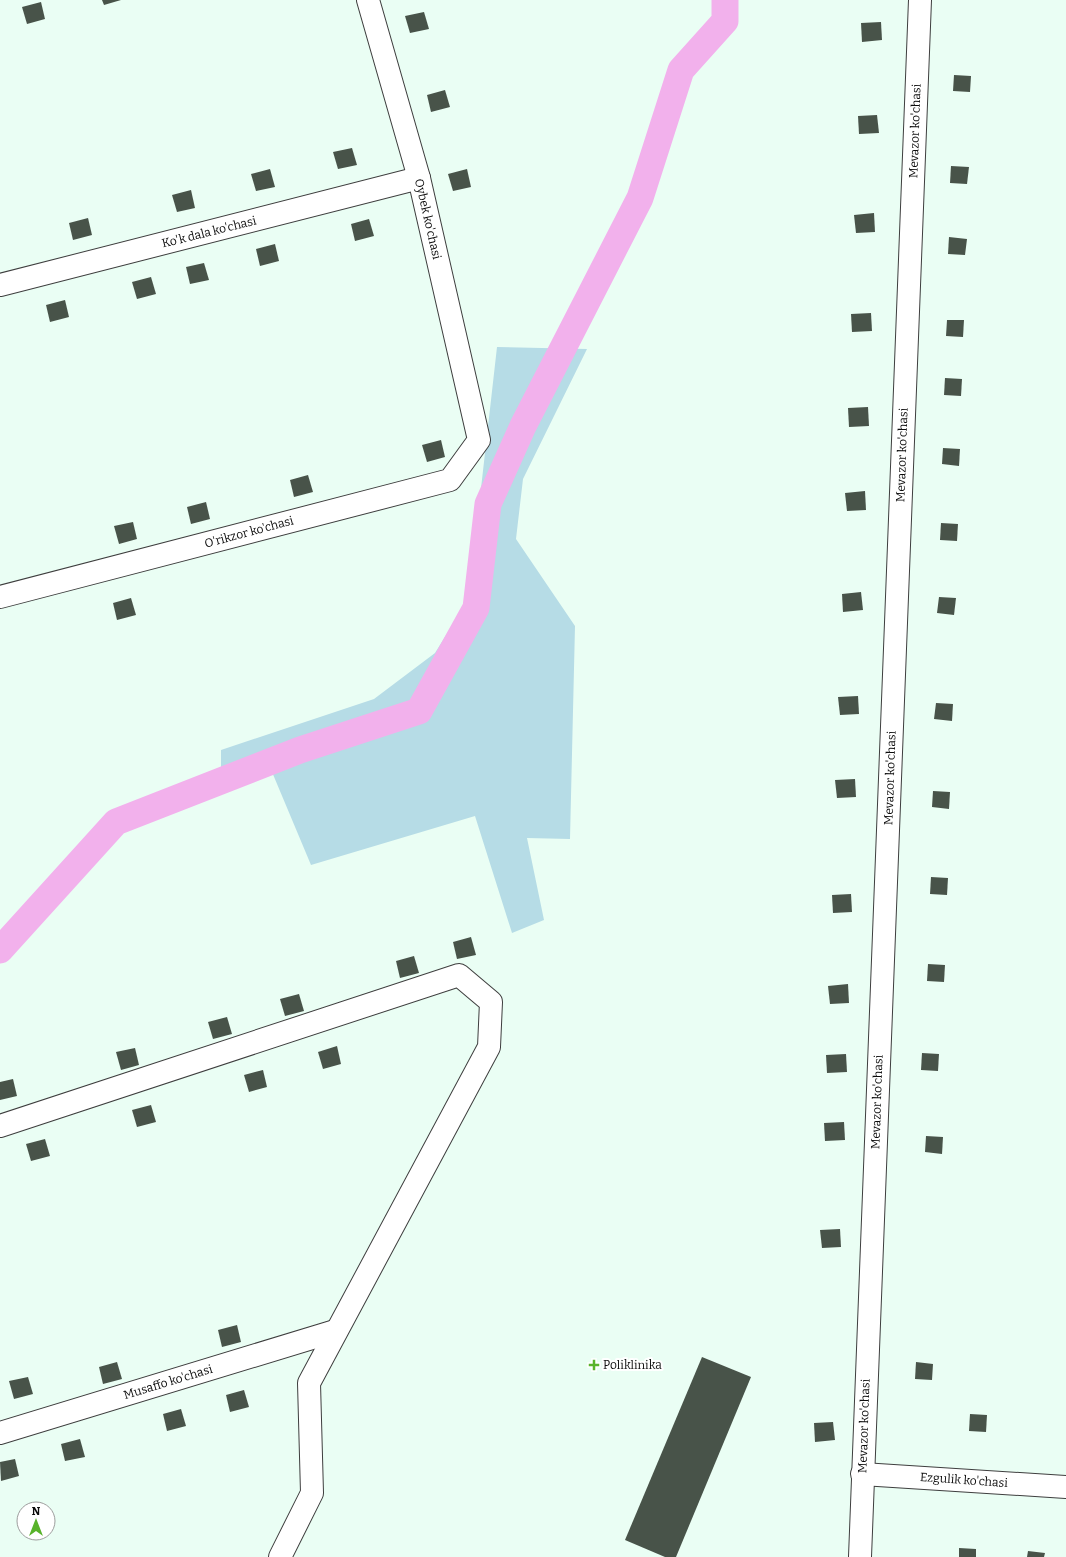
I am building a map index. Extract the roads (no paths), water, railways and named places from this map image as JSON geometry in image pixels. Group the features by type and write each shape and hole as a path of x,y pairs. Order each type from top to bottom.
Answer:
{"street":[{"name":"Oybek ko'chasi","path":"368,0 419,178 479,440"},
{"name":"Mevazor ko'chasi","path":"860,1557 920,0"},
{"name":"Ko'k dala ko'chasi","path":"0,285 419,178"},
{"name":"O'rikzor ko'chasi","path":"0,597 450,480 479,440"},
{"path":"0,1126 459,975 491,1002 489,1047 335,1331 309,1382 312,1493 280,1557"},
{"name":"Musaffo ko'chasi","path":"0,1433 335,1331"},
{"name":"Ezgulik ko'chasi","path":"862,1474 1066,1487"}],"waterway":[{"path":"0,950 116,822 300,750 419,711 476,608 488,504 523,426 640,198 681,70 725,21 725,0"}],"place":[{"name":"Poliklinika","path":"594,1365"}]}
